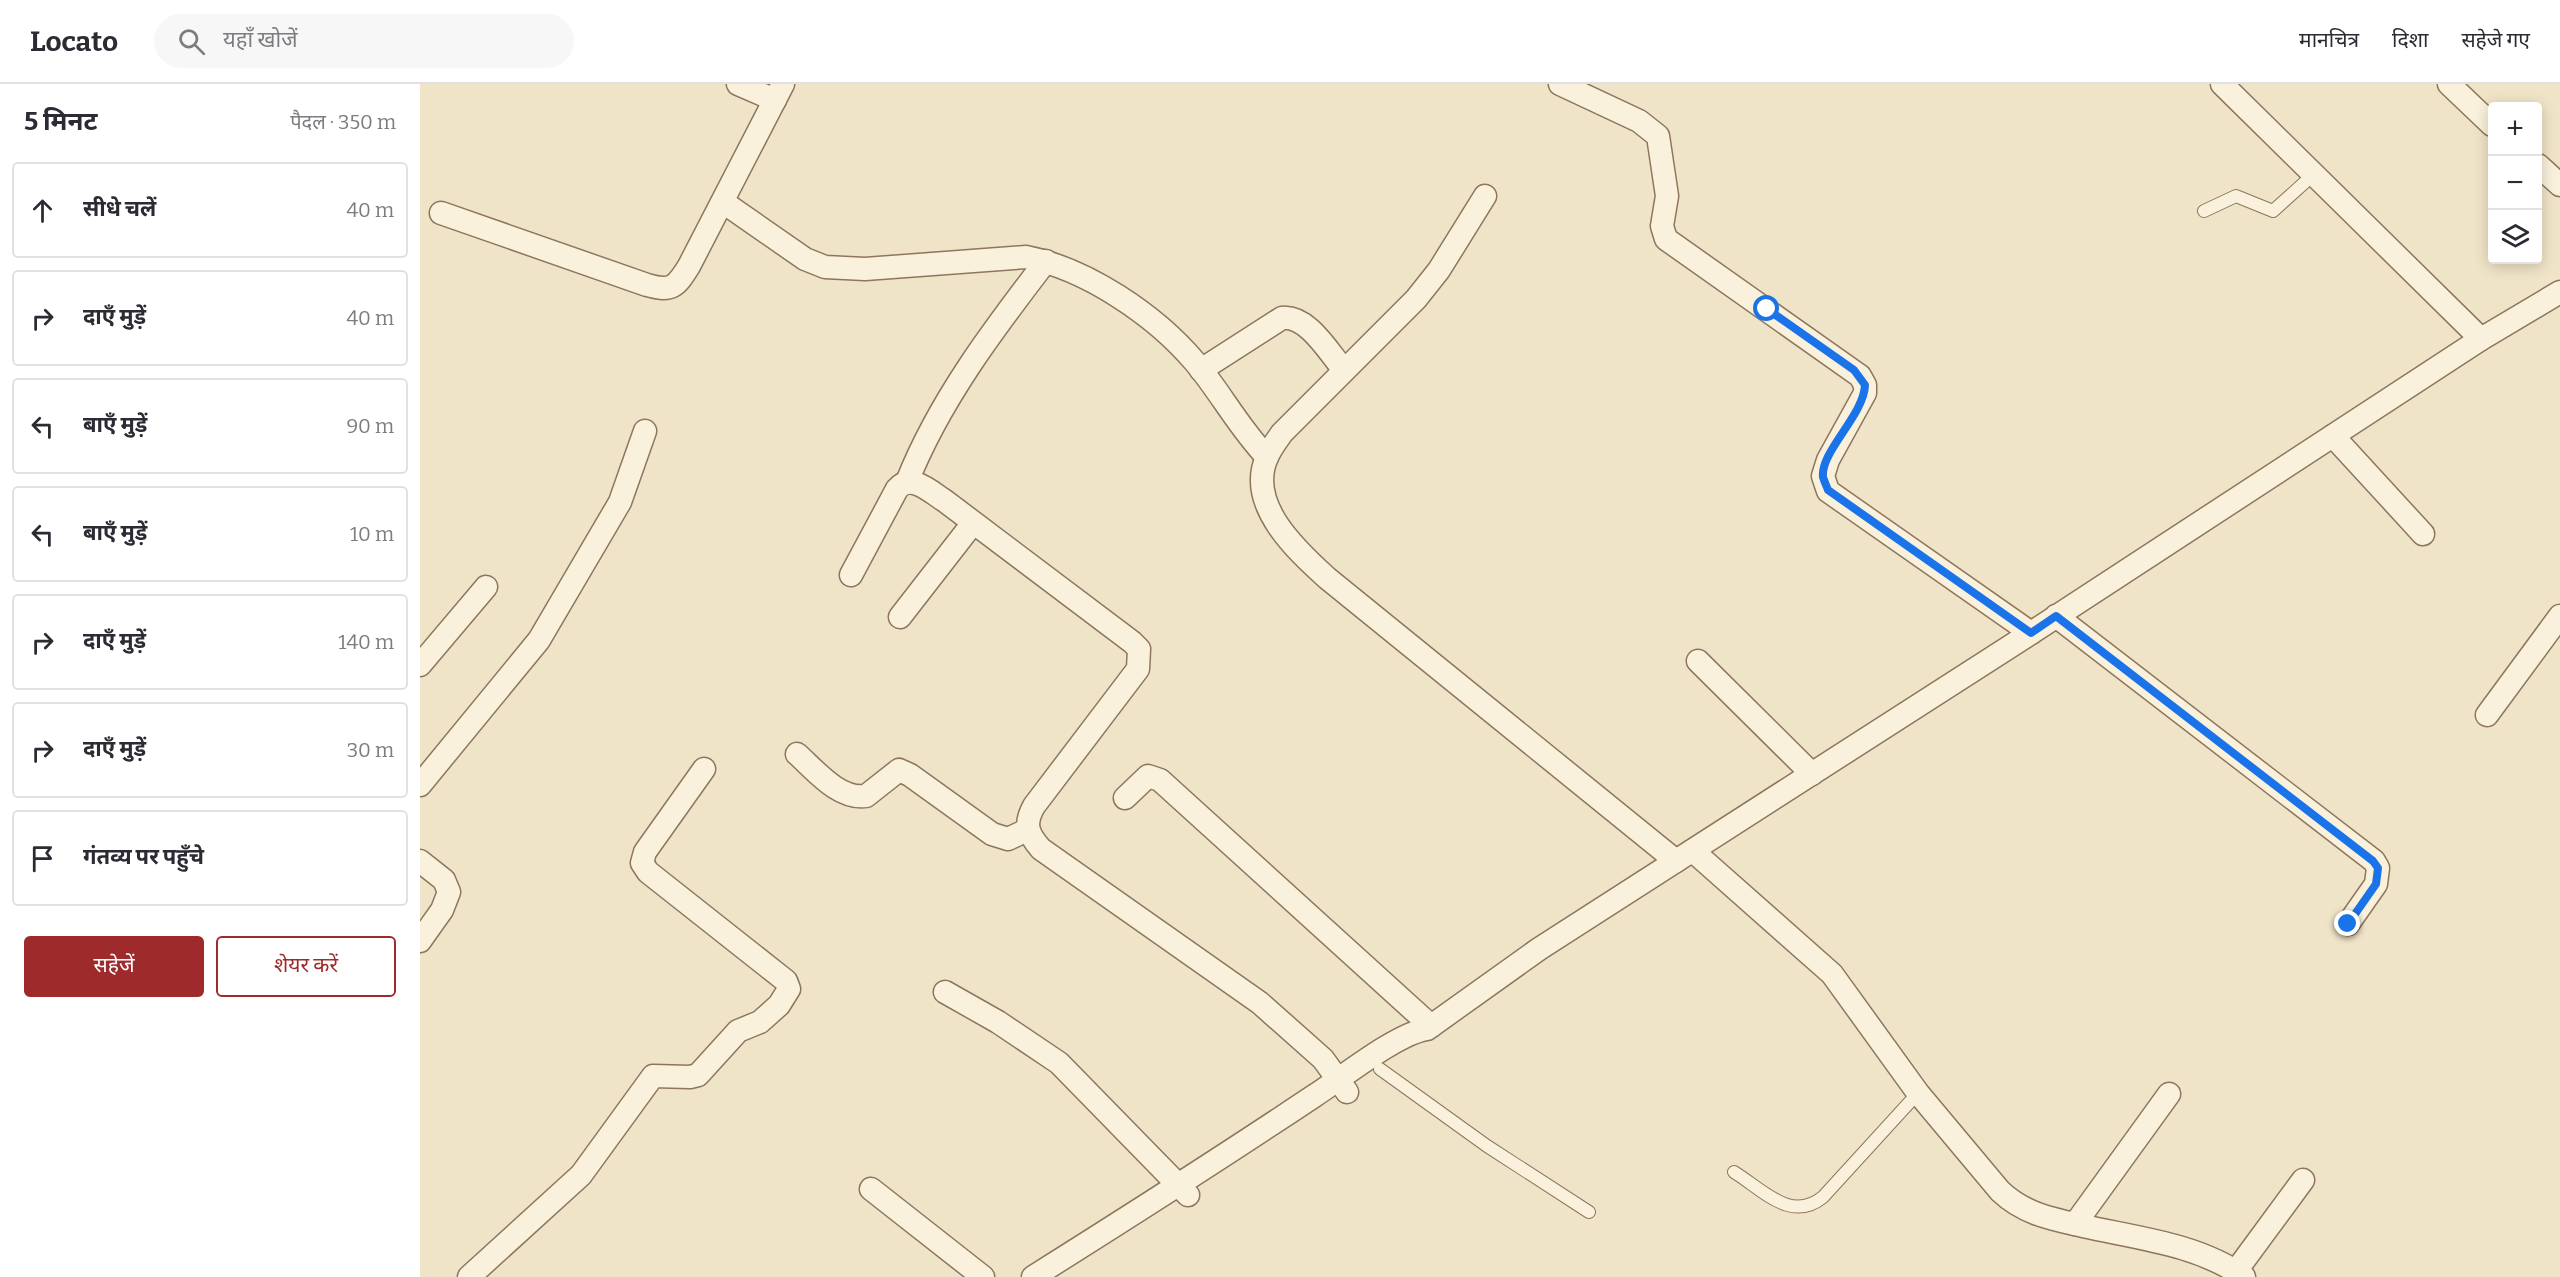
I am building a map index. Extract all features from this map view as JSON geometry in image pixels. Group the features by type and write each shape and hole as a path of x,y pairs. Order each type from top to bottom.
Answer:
{"street":[{"path":"441,213 663,290 674,287 682,279 779,92 738,84"},
{"path":"1560,84 1639,121 1658,136 1666,188 1662,226 1666,239 1860,376 1865,385 1865,393 1828,460 1823,476 1828,490 2031,633"},
{"path":"2222,84 2481,339"},
{"path":"2449,84 2488,120"},
{"path":"2542,169 2560,185"},
{"path":"1485,196 1439,270 1416,299 1297,416 1267,457 1263,482 1265,500 1277,523 1304,557 1345,593 1826,967 1918,1093 2012,1203 2029,1212 2181,1248 2240,1274 2303,1180"},
{"path":"723,202 805,259 825,267 865,269 1026,257 1046,261 1130,303 1167,332 1201,370 1234,418 1267,457"},
{"path":"851,575 897,489 907,482 936,419 1001,320 1046,261"},
{"path":"1343,1086 1380,1069 1420,1041 1429,1028 1539,949 2031,633 2481,339 2556,301"},
{"path":"1201,370 1282,318 1288,317 1301,321 1344,370"},
{"path":"420,785 539,640 620,502 645,431"},
{"path":"2333,436 2423,534"},
{"path":"907,482 920,486 974,523 1132,642 1140,656 1138,669 1132,679 1034,806 1027,818 1027,830 1041,849 1260,1003 1300,1037 1343,1086"},
{"path":"900,617 974,523"},
{"path":"420,665 486,587"},
{"path":"2056,616 2373,861 2378,868 2376,884 2348,924"},
{"path":"2487,715 2560,616"},
{"path":"1698,661 1812,774"},
{"path":"797,754 834,786 849,795 866,796 899,770 910,775 992,834 1008,838 1027,830"},
{"path":"469,1277 581,1176 653,1076 690,1077 698,1074 738,1031 760,1022 786,997 789,989 786,981 648,872 642,863 645,852 704,769"},
{"path":"1125,798 1148,776 1156,776 1429,1028"},
{"path":"420,861 444,880 449,892 442,910 420,941"},
{"path":"945,992 998,1022 1059,1063 1184,1190"},
{"path":"1061,1277 1184,1190 1343,1086 1415,1031 1429,1028"},
{"path":"2075,1224 2169,1094"},
{"path":"871,1189 983,1277"},
{"path":"1033,1277 1184,1190"}],"lane":[{"path":"2204,211 2236,196 2273,212 2313,175"},
{"path":"1380,1069 1487,1146 1589,1212"},
{"path":"1734,1172 1788,1207 1806,1208 1823,1197 1918,1093"}],"route":[{"path":"1767,309 1854,370 1865,385 1865,393 1860,404 1828,460 1823,476 1828,490 1844,504 2031,633 2056,616 2373,861 2379,874 2376,884 2348,924"}]}
